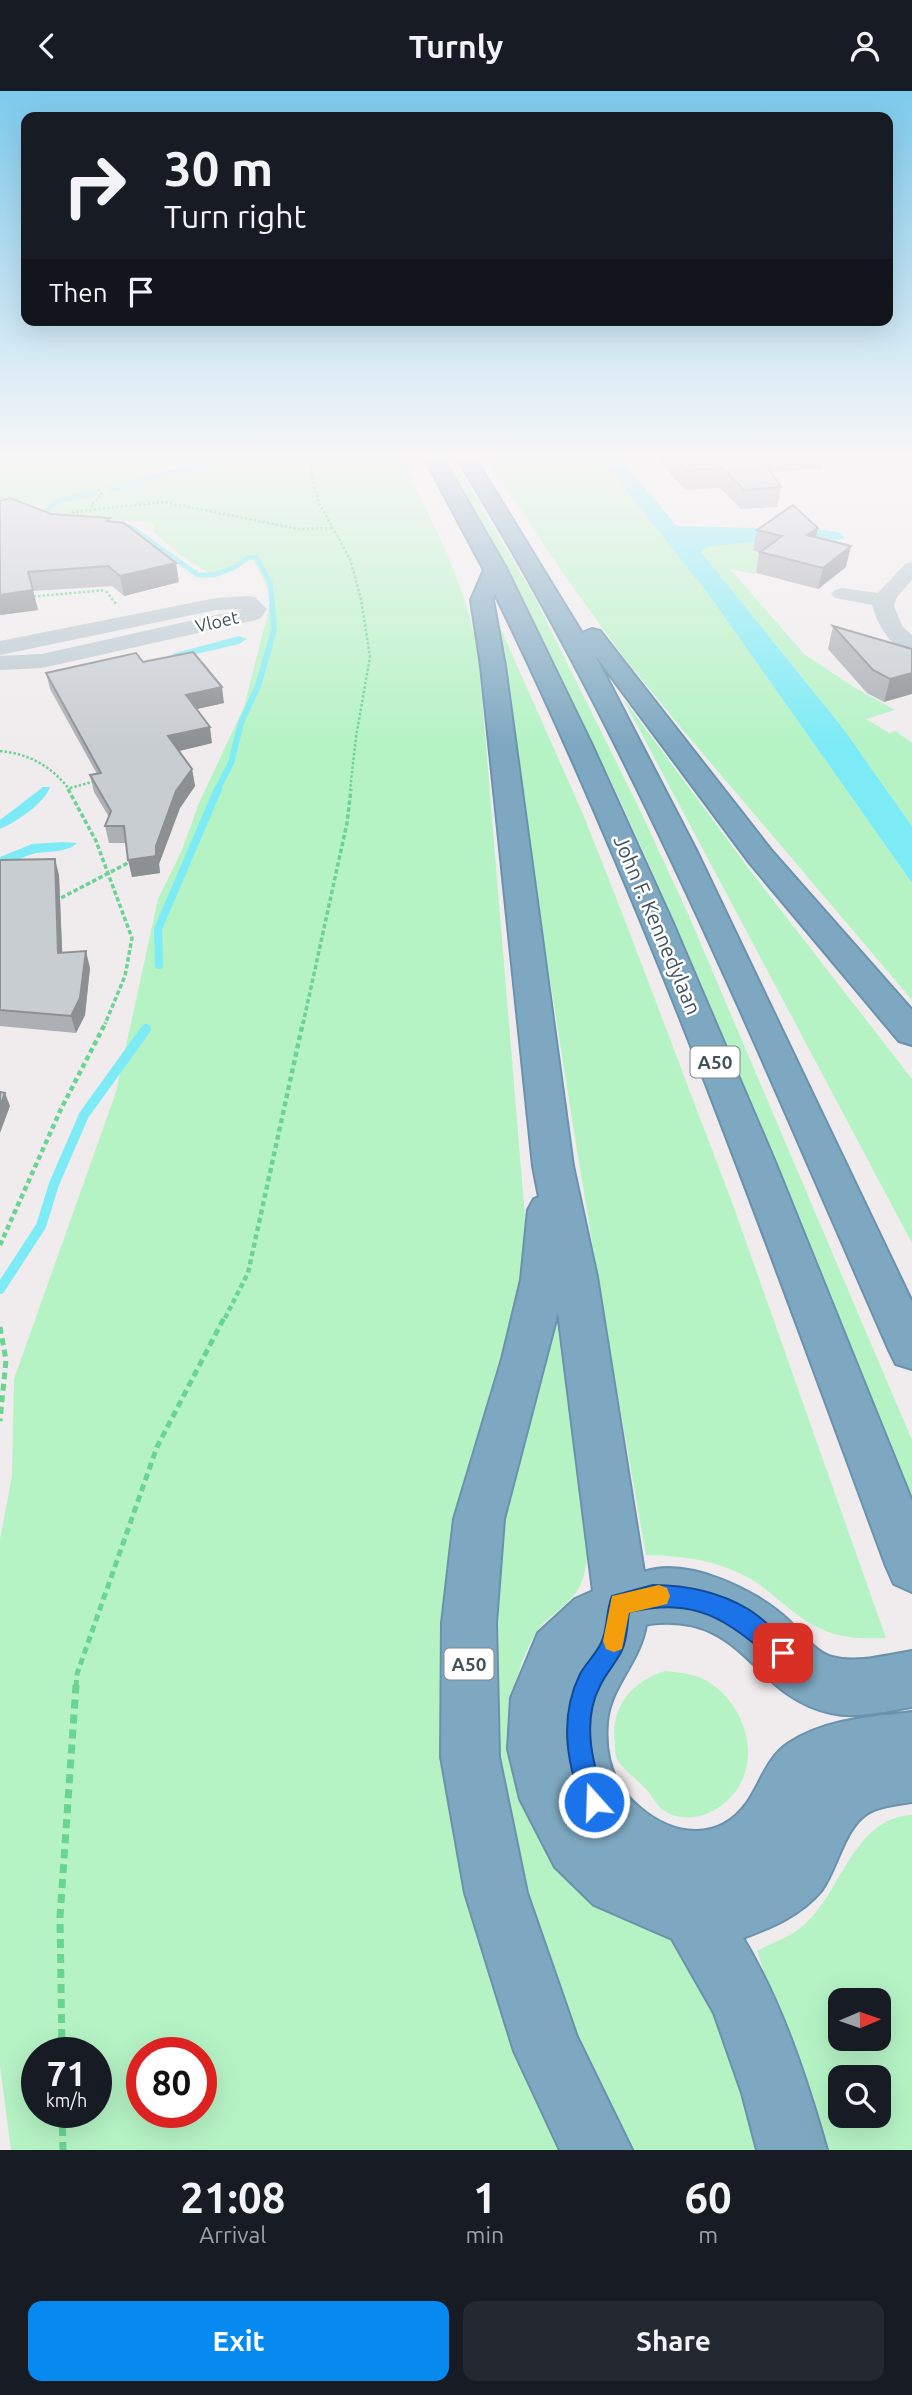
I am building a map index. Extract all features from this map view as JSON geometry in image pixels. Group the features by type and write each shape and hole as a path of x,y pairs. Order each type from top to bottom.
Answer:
{"highway":[{"name":"John F. Kennedylaan","path":"485,551 543,665 602,795 706,1040 912,1566"},
{"name":"A50","path":"525,551 662,808 912,1350"},
{"name":"A50","path":"529,558 632,687 760,856 912,1033"},
{"name":"A50","path":"495,568 482,600 493,666 553,1166 575,1277 620,1603"},
{"name":"A50","path":"553,1166 543,1280 526,1359 479,1519 468,1623 470,1757 496,1893 548,2051 597,2150"},
{"path":"895,1681 840,1686 819,1682 802,1671 763,1633 741,1618 700,1601 677,1596 653,1596 620,1603 583,1625 562,1647 551,1665 541,1691 535,1731 538,1767 555,1815 576,1849 607,1879 641,1900 692,1913 713,1913 743,1907 763,1899 786,1882 806,1860 825,1820 842,1796 908,1757"},
{"path":"620,1603 613,1646 589,1681 581,1705 578,1733 582,1768 594,1802 620,1831 650,1851 683,1862 713,1859 735,1851 757,1838 795,1774 811,1762 841,1751 908,1757"},
{"path":"692,1913 741,1997 776,2093 792,2150"}],"street":[{"path":"912,568 883,606 892,629 912,647"},
{"path":"842,594 885,601"},
{"name":"Vloet","path":"0,648 216,604 247,602 256,609 252,614 42,661 0,663"}],"path":[{"path":"62,2037 61,1917 77,1674 157,1447 248,1273 347,823 356,737 370,657 362,600 346,551"},
{"path":"27,597 106,591 102,583"},
{"path":"0,751 36,758 51,767 70,788 110,874 132,937 132,959 122,986 83,1070 61,1109 0,1245"},
{"path":"70,788 96,781"},
{"path":"50,904 126,865 133,849"},
{"path":"0,1327 6,1360 0,1421"},
{"path":"62,2128 63,2150"}],"green space":[{"path":"176,551 446,551 474,633 479,662 530,1277 448,1618 568,2150 11,2150 0,2066 0,1539 12,1476 14,1379 116,1092 158,899 244,707 272,597 253,559 211,574"},
{"path":"491,551 507,551 534,596 689,916 912,1440 912,1504 736,1068 662,895 603,764"},
{"path":"548,551 674,551 709,595 912,883 912,1000 682,729 622,655"},
{"path":"752,551 775,558 754,574 730,569 804,654 895,710 866,719 889,733 896,731 912,743 912,826 842,727 701,552"},
{"path":"496,618 583,814 626,923 733,1205 886,1638 856,1638 821,1629 798,1615 756,1582 717,1564 690,1558 646,1555 567,1087"},
{"path":"622,697 749,869 912,1079 912,1243"},
{"path":"555,1277 588,1553 577,1592 542,1625 523,1659 510,1725 516,1778 537,1832 571,1879 612,1913 668,1934 683,1947 699,1969 736,2044 773,2150 618,2150 516,1882 491,1755 499,1512"},
{"path":"665,1671 696,1676 710,1683 732,1704 745,1733 747,1763 738,1788 721,1806 699,1816 687,1818 664,1811 616,1756 614,1730 620,1707 633,1689 643,1681"},
{"path":"912,1815 912,2150 808,2150 772,2000 757,1951 804,1925 829,1893 862,1842 892,1819"}],"water":[{"path":"674,551 702,551 842,727 912,826 912,883 709,595"},
{"path":"239,636 247,639 239,644 179,658 172,654"},
{"path":"43,787 50,787 36,806 0,829 0,820"},
{"path":"77,843 67,849 33,854 0,865 0,857 32,844"}],"building":[{"path":"0,551 161,551 176,563 120,576 108,566 28,572 33,590 0,595"},
{"path":"761,551 845,551 823,568"},
{"path":"833,626 912,649 912,673 890,679 873,670"},
{"path":"193,652 222,687 186,695 210,727 168,736 192,769 176,791 156,846 156,856 128,860 124,826 105,826 111,811 90,775 101,773 46,673 136,653 143,662"},
{"path":"55,859 58,953 86,951 80,998 71,1016 0,1010 0,860"},
{"path":"0,1092 5,1093 0,1106"}],"waterway":[{"path":"164,551 198,575 214,575 233,568 248,558 256,557 270,582 272,604"},
{"path":"217,790 231,763 241,723 258,686 274,630 272,603"},
{"path":"159,965 158,929 218,789"},
{"path":"0,1289 41,1226 54,1184 84,1115 146,1029"}],"slow traffic":[{"path":"614,1641 620,1603 659,1596"}],"route":[{"path":"594,1802 582,1768 578,1733 581,1705 589,1681 613,1646 620,1603 653,1596 677,1596 700,1601 741,1618 763,1633 783,1653"}]}
